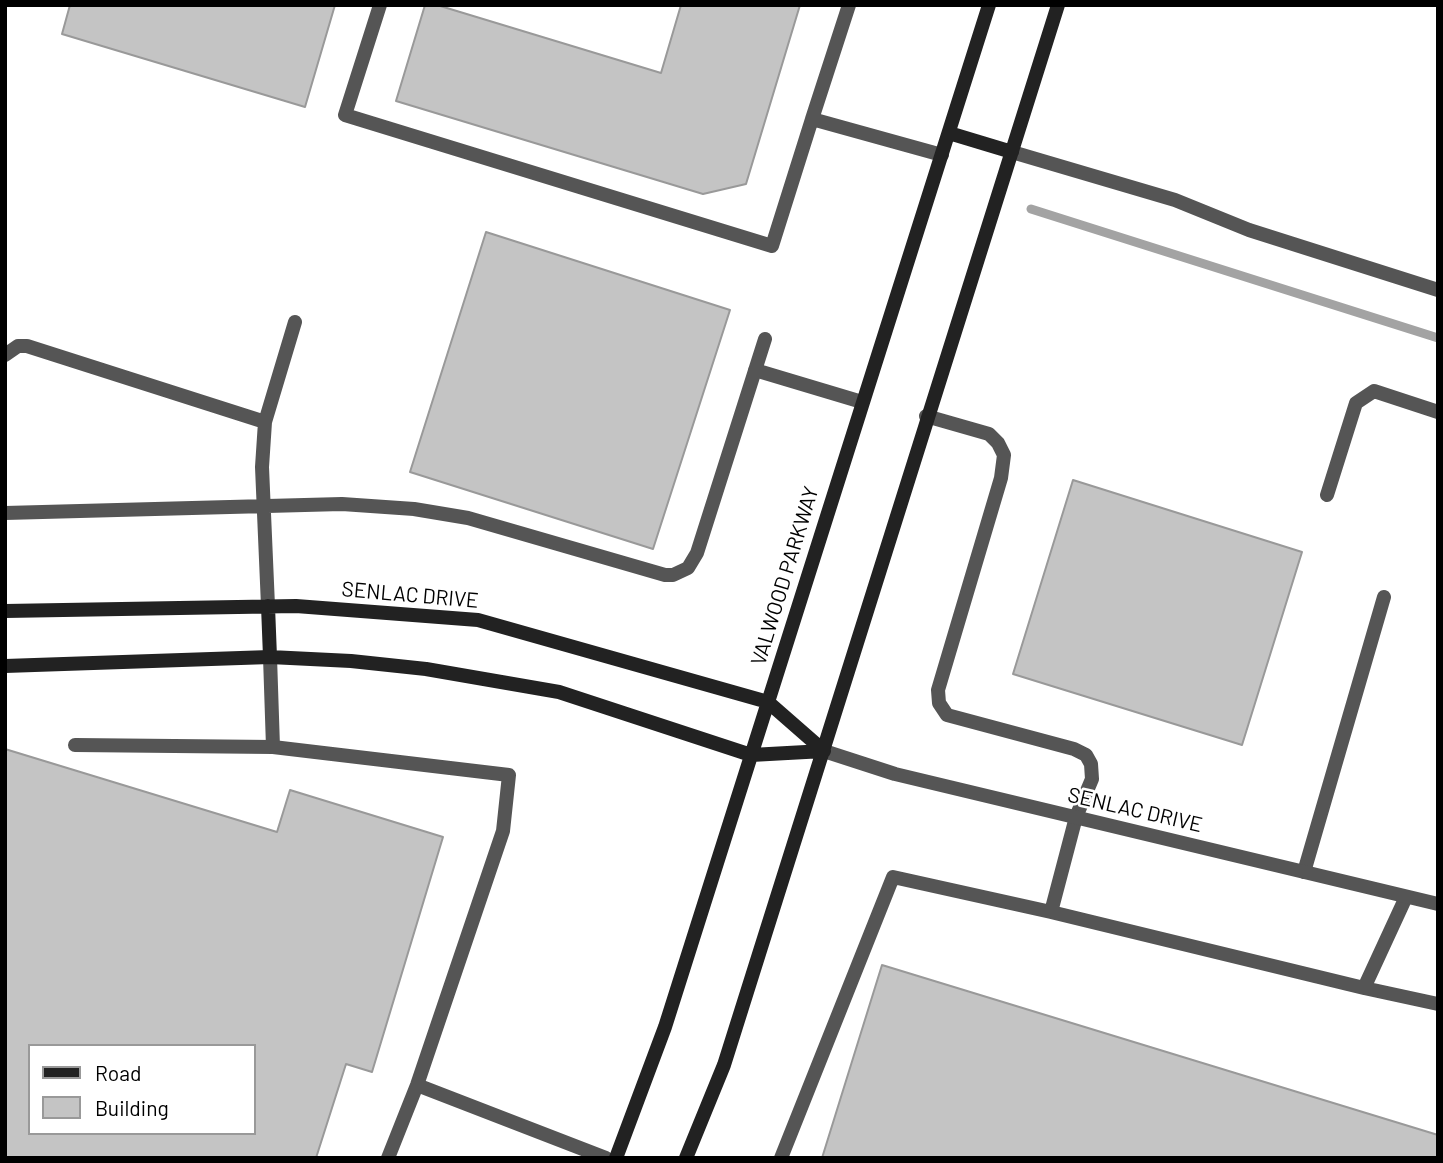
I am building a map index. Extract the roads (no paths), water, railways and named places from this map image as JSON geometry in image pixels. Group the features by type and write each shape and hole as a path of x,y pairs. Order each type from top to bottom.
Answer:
{"main road":[{"name":"VALWOOD PARKWAY","path":"616,1158 665,1027 989,5"},
{"path":"686,1158 724,1065 824,751 926,416 1058,5"},
{"path":"949,133 1012,152"},
{"path":"268,606 270,657"},
{"name":"SENLAC DRIVE","path":"5,611 296,606 478,620 768,702 824,751"},
{"name":"SENLAC DRIVE","path":"5,666 270,657 351,661 426,669 559,692 751,755 824,751"}],"street":[{"path":"380,5 345,115 772,246 849,5"},
{"path":"812,119 942,155"},
{"path":"1012,152 1175,200 1249,230 1438,290"},
{"path":"268,606 262,467 265,422 295,323"},
{"path":"5,513 263,505 365,505 414,509 468,518 665,575 673,575 688,568 697,553 765,339"},
{"path":"5,355 18,346 27,346 265,422"},
{"path":"755,370 862,402"},
{"path":"1326,495 1356,403 1374,391 1438,412"},
{"path":"926,416 989,434 1004,455 1001,478 938,690 939,703 947,715 1074,748 1086,755 1091,764 1091,779 1076,817 1051,912"},
{"path":"1304,872 1384,597"},
{"path":"270,657 273,747"},
{"path":"75,746 273,747 509,775 503,831 417,1085 388,1158"},
{"name":"SENLAC DRIVE","path":"824,751 895,774 1438,904"},
{"path":"781,1158 893,877 1438,1004"},
{"path":"1364,988 1406,897"},
{"path":"417,1085 607,1158"}],"waterway":[{"path":"1031,209 1438,338"}]}
